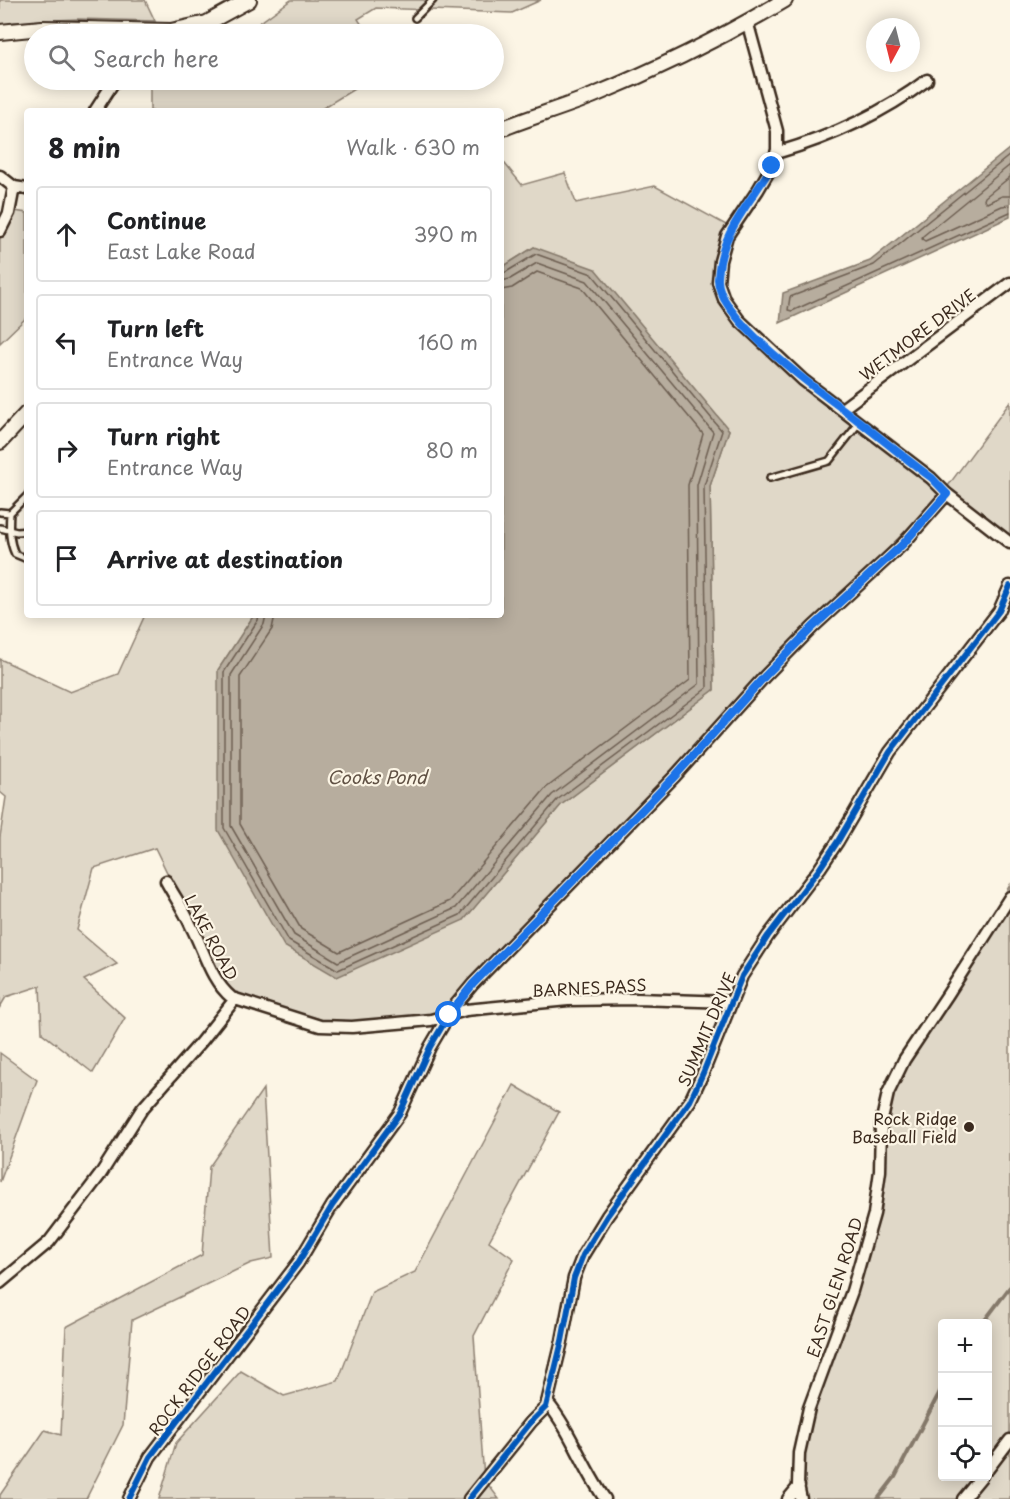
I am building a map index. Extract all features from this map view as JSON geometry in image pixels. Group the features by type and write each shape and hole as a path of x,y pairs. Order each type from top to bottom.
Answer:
{"street":[{"path":"199,24 249,0"},
{"path":"504,128 629,80 785,0"},
{"path":"747,21 777,131 777,153 758,190 727,236 720,261 718,282 724,299 739,320 803,380 932,478 947,494 1009,541"},
{"path":"0,32 24,30"},
{"path":"777,153 814,142 853,124 899,101 927,80"},
{"path":"97,108 109,90"},
{"path":"0,176 14,188 24,189"},
{"path":"0,231 9,213 14,188"},
{"name":"WETMORE DRIVE","path":"842,409 1010,283"},
{"path":"0,442 24,416"},
{"name":"ROCK RIDGE ROAD","path":"129,1499 150,1457 298,1263 332,1206 400,1113 430,1047 449,1015 473,984 675,776 765,676 813,627 903,544 947,494"},
{"name":"SUMMIT DRIVE","path":"469,1499 531,1422 546,1407 574,1278 583,1255 607,1216 690,1101 742,976 768,936 838,841 890,752 999,611 1010,586"},
{"name":"LAKE ROAD","path":"166,881 191,925 214,978 223,991 235,999 320,1026 384,1025 431,1020 449,1015"},
{"name":"EAST GLEN ROAD","path":"801,1499 799,1453 809,1408 852,1291 873,1214 880,1171 881,1124 888,1093 904,1060 1010,897"},
{"path":"0,1283 49,1242 100,1175 142,1109 170,1079 235,999"},
{"name":"BARNES PASS","path":"449,1015 466,1010 568,1000 637,999 731,1002"},
{"path":"547,1402 560,1418 591,1479 605,1499"},
{"path":"992,1463 1010,1440"},
{"path":"963,1499 978,1481"},
{"path":"788,1499 799,1486"}],"lane":[{"path":"415,18 433,0"},
{"path":"770,478 829,461 860,422"},
{"path":"24,498 10,513 9,530 10,544 15,554 24,558"},
{"path":"0,512 10,513"},
{"path":"0,528 24,531"}],"shaded area":[{"path":"0,0 145,0 155,21 78,19 13,22 0,27"},
{"path":"291,0 541,0 512,13 376,8 358,19 361,24 258,24"},
{"path":"150,90 353,90 323,108 150,108"},
{"path":"504,163 522,185 565,173 576,203 655,186 730,227 717,264 736,321 948,486 1010,402 1010,537 948,488 736,702 440,1015 326,1029 227,995 155,848 94,868 77,930 117,964 84,980 125,1018 93,1073 42,1033 40,986 6,997 0,1007 0,837 6,797 0,792 0,659 70,692 118,674 144,618 252,618 218,670 464,920 561,805 714,690 710,486 729,430 534,247 504,266"},
{"path":"8,210 24,213 24,320 0,343 0,224"},
{"path":"1010,885 1010,1499 788,1499 816,1376 869,1234 885,1090"},
{"path":"0,1053 37,1080 0,1182"},
{"path":"514,1085 559,1112 489,1241 514,1259 474,1336 484,1479 499,1499 159,1499 176,1443 241,1371 284,1396 338,1381 372,1292 415,1272"},
{"path":"263,1089 273,1258 251,1263 132,1320 123,1425 86,1499 0,1499 0,1495 45,1430 61,1435 66,1327 202,1255 209,1167"}],"water":[{"path":"1010,148 1010,217 780,323 783,293 870,261"},
{"name":"Cooks Pond","path":"534,247 595,269 729,430 710,486 714,690 561,805 464,920 337,977 284,946 218,830 218,670 252,618 504,618 504,266"}],"waterway":[{"path":"986,1319 1010,1287"},
{"path":"878,1499 895,1477 938,1396"}],"cycle path":[{"path":"129,1499 150,1457 298,1263 332,1206 400,1113 430,1047 453,1008 473,984 675,776 765,676 813,627 903,544 947,494"},
{"path":"469,1499 531,1422 546,1407 574,1278 583,1255 607,1216 690,1101 742,976 768,936 838,841 890,752 999,611 1010,586"}],"place":[{"name":"Rock Ridge Baseball Field","path":"969,1127"}],"route":[{"path":"449,1015 473,984 645,808 765,676 813,627 903,544 947,494 932,478 803,380 739,320 724,299 718,282 720,261 727,236 772,166"}]}
